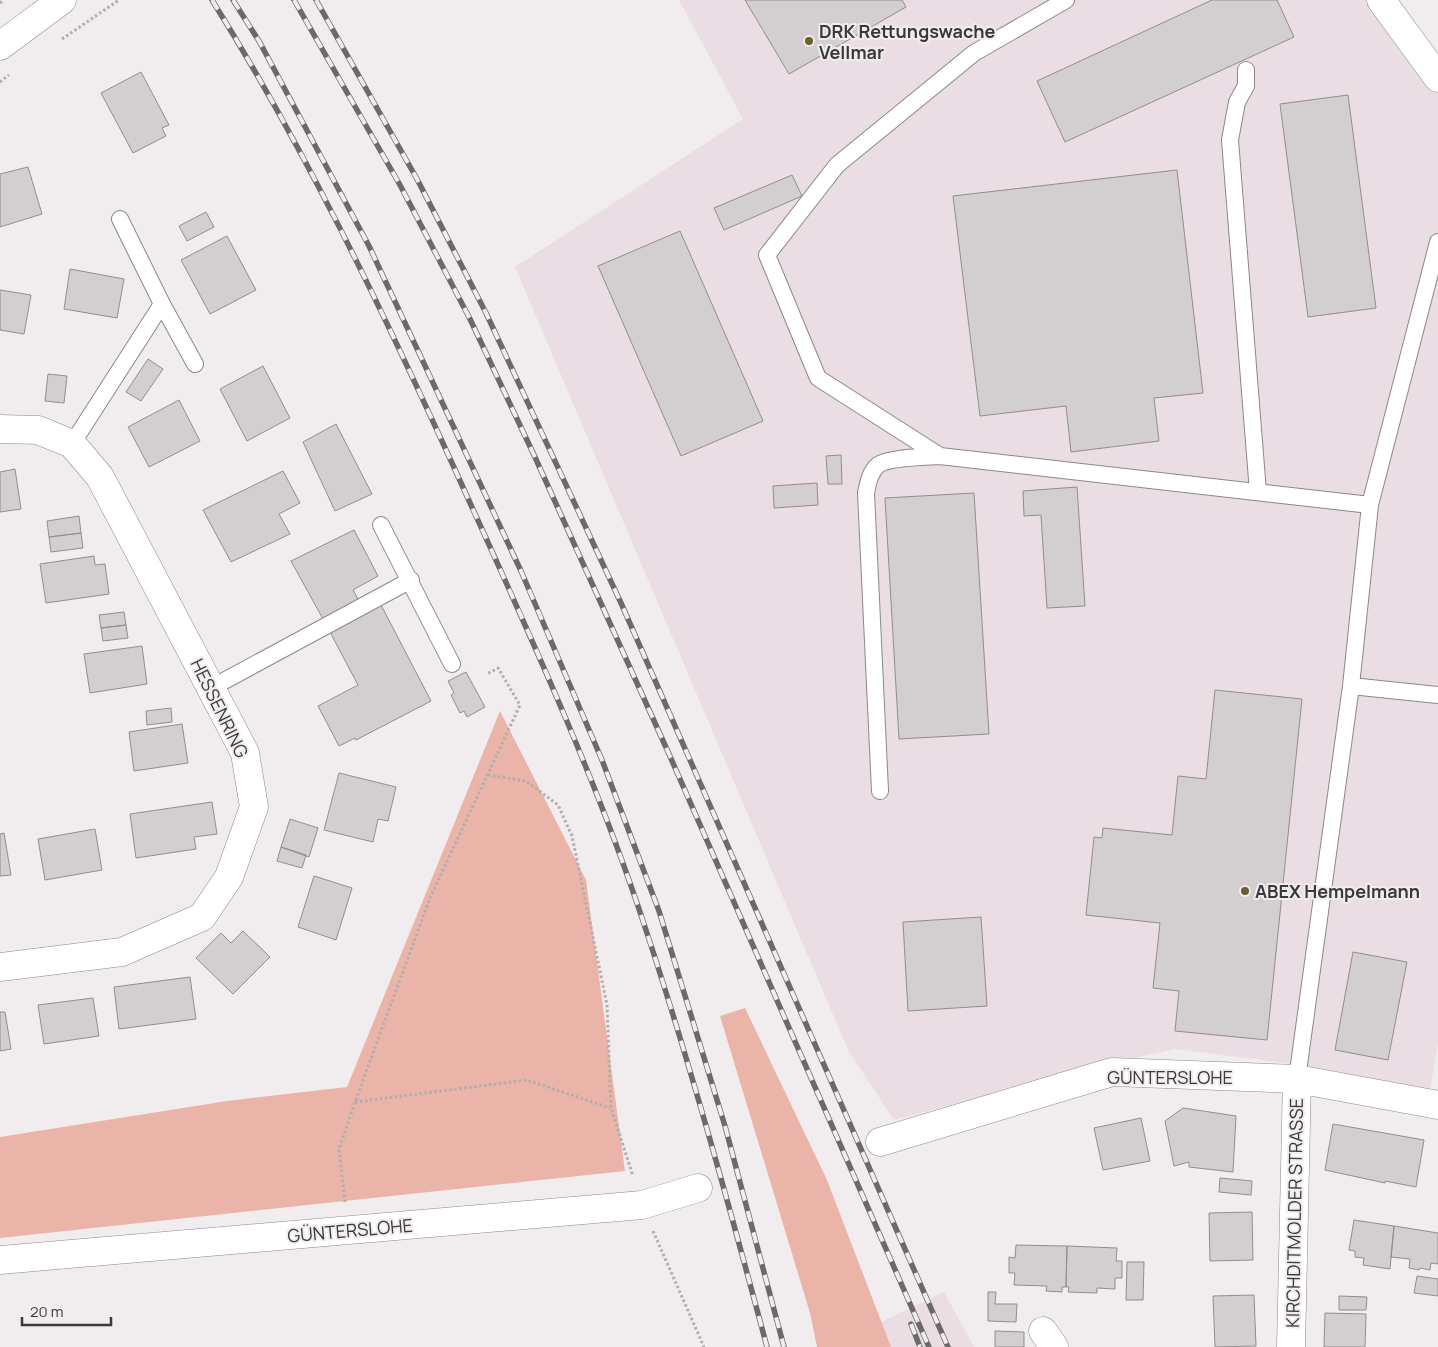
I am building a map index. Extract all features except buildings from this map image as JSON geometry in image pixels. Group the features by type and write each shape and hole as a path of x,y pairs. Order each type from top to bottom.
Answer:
{"street":[{"path":"0,46 62,0"},
{"path":"1381,0 1438,78"},
{"name":"HESSENRING","path":"0,429 38,430 72,444 100,477 245,753 254,807 229,877 202,917 122,952 0,967"},
{"name":"GÜNTERSLOHE","path":"880,1142 1112,1072 1297,1079 1438,1106"},
{"name":"KIRCHDITMOLDER STRASSE","path":"1291,1347 1297,1079"},
{"name":"GÜNTERSLOHE","path":"0,1260 642,1205 698,1188"}],"lane":[{"path":"940,456 818,378 767,255 837,165 974,53 1066,0"},
{"path":"1246,70 1246,86 1237,102 1230,140 1258,492"},
{"path":"120,219 162,304 195,364"},
{"path":"1297,1079 1351,686 1370,505 1438,242"},
{"path":"72,444 162,304"},
{"path":"880,791 866,493 869,479 879,464 897,460 940,456 1370,505"},
{"path":"381,525 452,664"},
{"path":"211,688 410,580"},
{"path":"1351,686 1438,695"}],"path":[{"path":"0,3 4,0"},
{"path":"347,1230 339,1149 430,898 520,705 498,668 487,674"},
{"path":"488,775 526,781 558,805 572,836 607,1005 611,1108 642,1205 704,1347"},
{"path":"355,1102 527,1080 611,1108"}],"shaded area":[{"path":"679,0 1381,0 1438,78 1438,1044 1430,1090 1309,1066 1175,1049 1110,1063 894,1120 848,1050 515,267 743,119"},
{"path":"500,711 586,880 625,1171 0,1238 0,1137 227,1101 347,1087"},
{"path":"745,1008 827,1180 891,1347 817,1347 810,1313 720,1016"},
{"path":"944,1292 974,1347 891,1347 881,1322"}],"railway":[{"path":"212,0 278,112 369,286 529,634 602,807 624,865 661,976 709,1134 767,1347"},
{"path":"233,0 259,41 369,246 521,571 602,760 659,911 725,1126 784,1347"},
{"path":"294,0 400,185 470,319 534,455 669,754 929,1347"},
{"path":"316,0 417,179 486,313 621,603 948,1347"},
{"path":"911,1324 920,1347"}],"place":[{"name":"DRK Rettungswache Vellmar","path":"809,41"},
{"name":"ABEX Hempelmann","path":"1245,891"}]}
